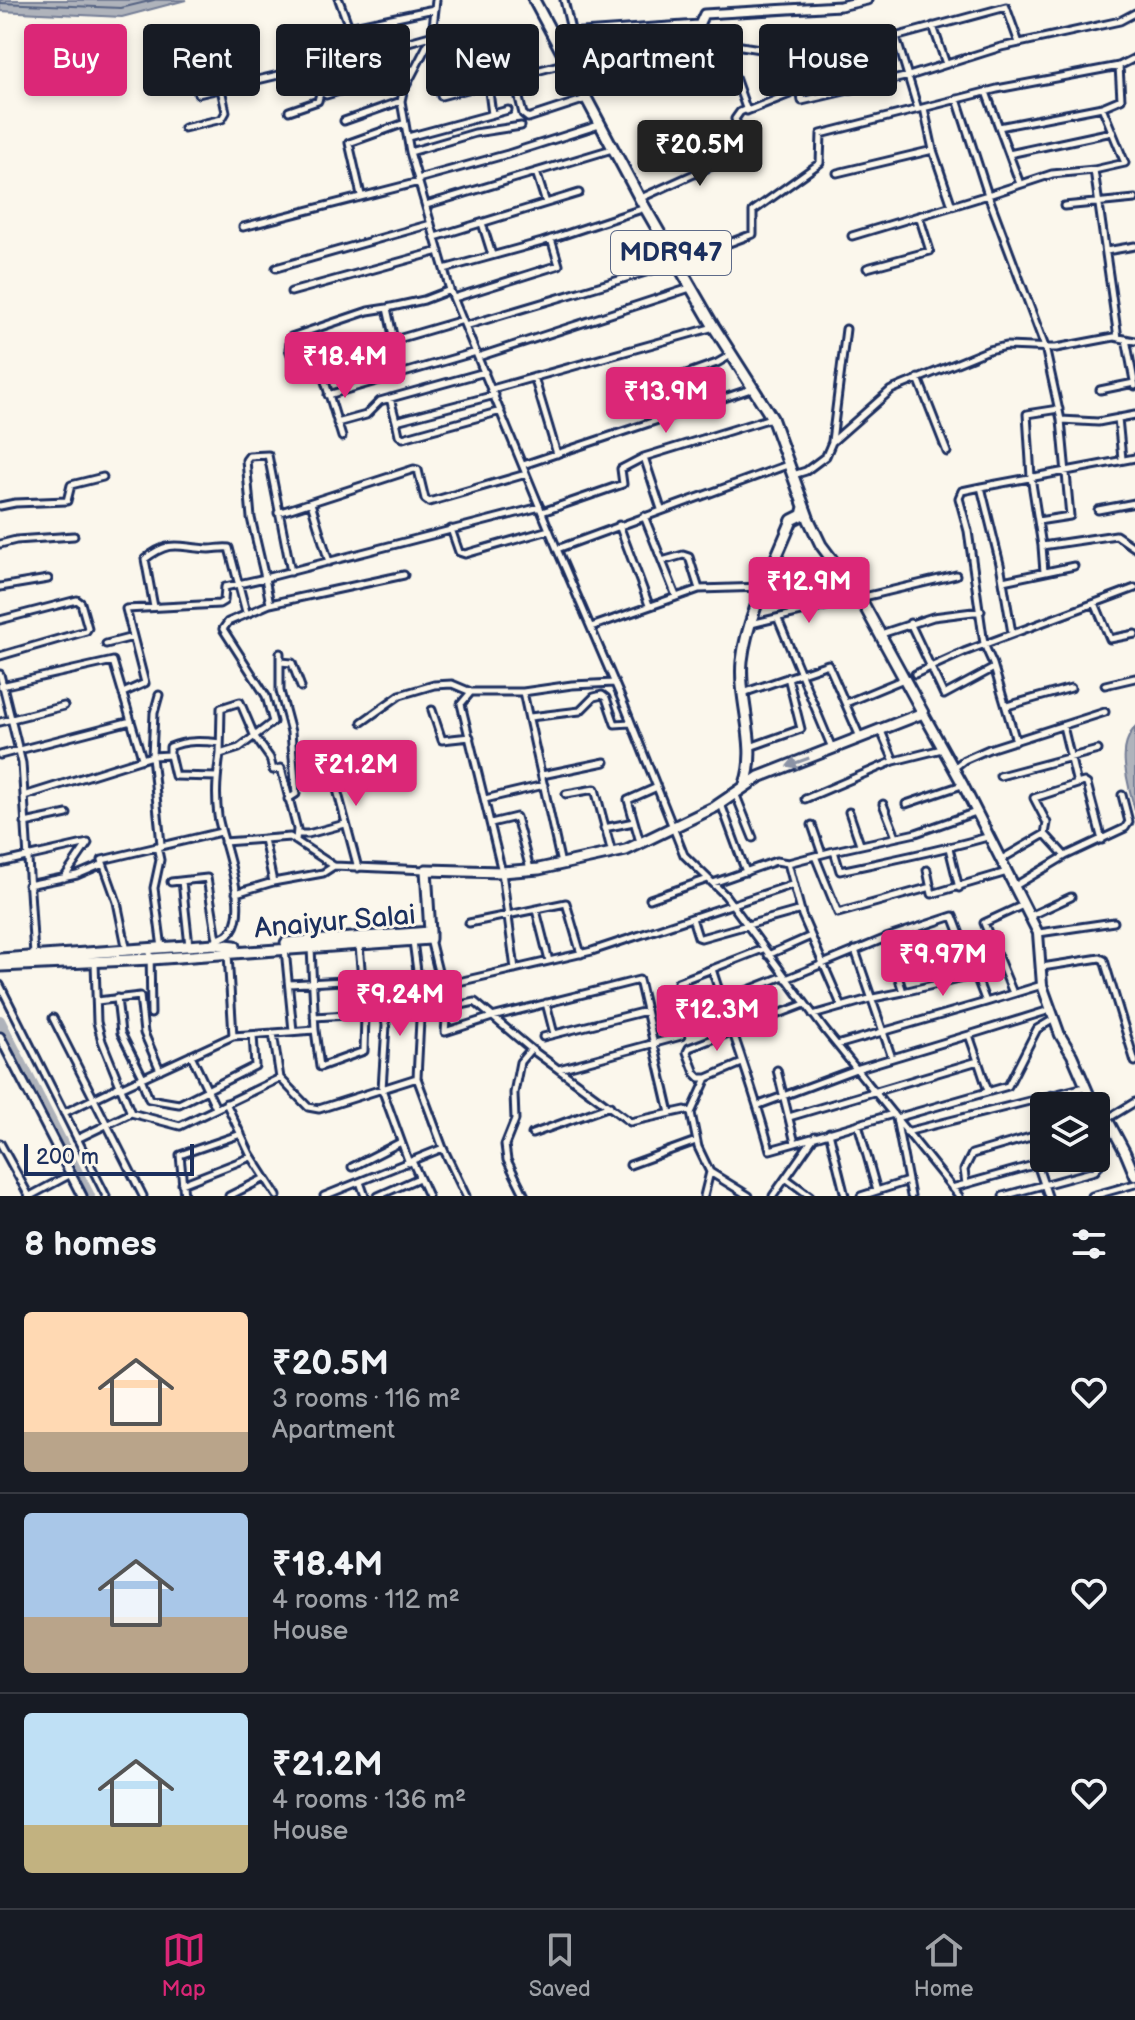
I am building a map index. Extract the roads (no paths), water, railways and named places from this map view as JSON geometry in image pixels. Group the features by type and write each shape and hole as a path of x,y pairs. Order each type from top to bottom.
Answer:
{"main road":[{"name":"MDR947","path":"534,0 555,39"},
{"name":"MDR947","path":"584,96 676,263 772,418 821,545 859,596 882,634 1038,933 1042,985 1088,1092"},
{"path":"745,784 750,771 742,661 765,587 792,520 802,515 804,507"},
{"path":"430,935 426,870 530,870 612,854 673,828 720,803 745,784 923,713"},
{"name":"Anaiyur Salai","path":"0,966 127,951 150,954 162,949 216,941 228,950 285,949 413,941 430,935"},
{"name":"Anaiyur Salai","path":"0,959 95,962 150,954 430,935"},
{"name":"MDR947","path":"1110,1130 1125,1152 1135,1176"}],"street":[{"path":"339,0 349,27 434,9"},
{"path":"433,24 436,0"},
{"path":"564,0 570,24"},
{"path":"699,24 704,14 867,0"},
{"path":"897,37 1006,7 1019,43"},
{"path":"444,269 551,239 643,204 747,150 735,119 747,109 800,90 802,101 909,76 1019,43 1120,21 1135,13"},
{"path":"393,19 394,24"},
{"path":"933,26 946,64"},
{"path":"897,40 952,206"},
{"path":"426,47 401,101 410,152 450,290 684,855 732,904 813,1015 956,1195"},
{"path":"318,365 321,361 394,340 676,263 753,234 753,211 820,163 821,134 986,92 1119,66 1135,58"},
{"path":"999,127 1102,107 1121,99 1119,66"},
{"path":"410,70 414,69"},
{"path":"986,92 1020,184"},
{"path":"184,128 222,119 226,112 223,96"},
{"path":"289,111 318,101 319,96"},
{"path":"490,96 492,114"},
{"path":"518,96 523,114 528,118 586,99"},
{"path":"742,96 747,109"},
{"path":"957,99 988,195 1045,347 1059,409 1070,516 1038,521"},
{"path":"344,121 401,101"},
{"path":"852,236 1052,174 1125,163 1102,107"},
{"path":"408,137 508,110"},
{"path":"361,195 349,143 405,123"},
{"path":"243,227 419,181 599,125"},
{"path":"410,152 475,133 521,126"},
{"path":"1009,154 1112,132"},
{"path":"426,205 612,149"},
{"path":"837,173 933,150"},
{"path":"1094,170 1122,338 1135,385 1100,390"},
{"path":"536,172 546,203"},
{"path":"435,237 579,193"},
{"path":"1064,206 1135,199"},
{"path":"867,268 930,251 919,216"},
{"path":"482,223 492,255"},
{"path":"276,268 431,224"},
{"path":"454,298 559,265 551,239"},
{"path":"1106,251 1135,246"},
{"path":"291,292 439,251"},
{"path":"328,395 477,354 691,287"},
{"path":"318,365 292,357 289,349 291,337 368,311 424,300 450,290"},
{"path":"387,308 394,340"},
{"path":"396,421 534,377 714,327"},
{"path":"793,475 806,471 826,456 832,442 846,329"},
{"path":"832,442 891,390 1006,346 1056,348 1122,338 1135,341"},
{"path":"644,389 717,363 732,354"},
{"path":"318,365 342,437"},
{"path":"337,423 366,415 375,403 485,372"},
{"path":"534,377 557,454"},
{"path":"918,378 947,452"},
{"path":"523,465 754,387"},
{"path":"390,398 399,435 403,438 501,411"},
{"path":"1044,572 1031,477 1027,414 1059,409"},
{"path":"1061,420 1098,422 1135,415"},
{"path":"123,693 145,683 126,609 219,604 224,601 224,588 239,582 291,572 451,529 541,509 623,484 621,469 644,457 772,418"},
{"path":"1118,418 1122,459"},
{"path":"270,604 251,518 246,460 249,456 268,455 291,572"},
{"path":"644,457 661,509"},
{"path":"1016,741 1007,706 984,644 968,531 959,498 962,491 1135,458"},
{"path":"557,549 790,464"},
{"path":"278,513 414,469 418,470 425,499 429,502 526,474"},
{"path":"0,506 67,501 71,485 103,477"},
{"path":"981,487 1012,633"},
{"path":"311,503 329,562"},
{"path":"1098,510 1135,503"},
{"path":"644,516 676,596"},
{"path":"619,525 649,605"},
{"path":"451,529 459,552 465,554 549,530"},
{"path":"1042,546 1116,535 1135,548"},
{"path":"0,544 74,536"},
{"path":"154,607 145,559 166,546 179,544 209,549 229,548 246,612"},
{"path":"662,561 686,555 699,589"},
{"path":"1003,581 1074,566"},
{"path":"220,754 239,748 273,722 266,696 223,629 228,622 270,604 404,575"},
{"path":"751,624 956,575"},
{"path":"0,587 48,579"},
{"path":"591,627 699,589 765,587"},
{"path":"915,674 1012,633 1135,588"},
{"path":"0,620 77,600 81,603 88,628 0,656"},
{"path":"1095,603 1110,639 1135,634"},
{"path":"882,634 933,617 981,611"},
{"path":"778,619 833,749"},
{"path":"910,623 941,692 947,696 994,668"},
{"path":"106,644 133,637"},
{"path":"280,653 280,691 291,732 296,794 288,799"},
{"path":"1,686 111,661 142,758"},
{"path":"280,662 292,663 301,687"},
{"path":"742,693 828,664 861,738"},
{"path":"0,674 19,750 34,960"},
{"path":"749,747 801,729 788,677"},
{"path":"1105,685 1135,678"},
{"path":"846,703 904,679"},
{"path":"362,722 400,695 434,685 452,684 471,692 523,692 615,683"},
{"path":"1007,706 1071,688"},
{"path":"471,692 461,704 502,872 515,969"},
{"path":"523,692 561,865"},
{"path":"159,695 154,713 152,756 160,860 154,888 162,949"},
{"path":"530,717 580,711 594,697 602,695 606,698 615,724 630,723"},
{"path":"171,882 207,878 216,941 225,937 236,925 240,908 221,832 215,785 220,754 221,708 238,702 255,737 270,758 273,770 281,768 297,837 334,866 426,870"},
{"path":"0,722 64,706"},
{"path":"432,710 442,740 470,737"},
{"path":"954,769 964,760 1105,712"},
{"path":"0,755 131,721"},
{"path":"1063,726 1077,784"},
{"path":"881,730 894,761"},
{"path":"217,777 175,776 170,747 198,741 220,743"},
{"path":"805,799 894,761 942,749"},
{"path":"1000,776 1098,750"},
{"path":"24,796 142,758 170,755"},
{"path":"328,756 358,868"},
{"path":"542,775 605,762"},
{"path":"1065,856 1046,830 1034,798 1084,782 1102,840"},
{"path":"485,799 544,785"},
{"path":"906,804 963,785"},
{"path":"640,843 628,800 655,788"},
{"path":"566,794 595,789 612,854"},
{"path":"735,792 753,838"},
{"path":"1014,887 1065,856 1128,825 1122,795"},
{"path":"720,803 746,872"},
{"path":"883,804 896,837"},
{"path":"849,812 860,844"},
{"path":"650,899 776,861 788,863 916,833 976,812"},
{"path":"25,823 67,814"},
{"path":"491,823 516,817 530,870"},
{"path":"604,828 634,822"},
{"path":"224,842 297,837 345,824"},
{"path":"812,825 838,913 931,887"},
{"path":"1000,860 1046,830"},
{"path":"127,951 117,902 102,860 221,832"},
{"path":"834,851 840,871 987,837"},
{"path":"264,839 273,882"},
{"path":"0,863 88,843 64,878"},
{"path":"949,848 959,888"},
{"path":"788,863 801,910 842,1007"},
{"path":"28,885 64,878 103,864"},
{"path":"236,893 273,882 323,873 334,866"},
{"path":"927,870 932,894 1007,872"},
{"path":"182,881 189,947"},
{"path":"441,986 581,954 794,884"},
{"path":"1029,916 1071,897"},
{"path":"469,923 566,903 581,954"},
{"path":"1013,993 984,923 1023,905"},
{"path":"536,910 549,961"},
{"path":"692,918 699,938 801,910"},
{"path":"690,1013 886,938 953,916 986,1002"},
{"path":"1038,933 1114,922"},
{"path":"430,935 447,1008 445,1032 639,980 670,1113"},
{"path":"768,955 811,936"},
{"path":"886,938 903,992"},
{"path":"413,941 421,1001 417,1078 443,1148 466,1196"},
{"path":"311,948 320,1067 364,1051 365,1014 359,945"},
{"path":"894,964 963,945"},
{"path":"285,949 293,1031"},
{"path":"678,982 763,949"},
{"path":"228,950 233,1036"},
{"path":"855,950 892,1058"},
{"path":"150,954 151,1014"},
{"path":"1042,967 1100,958 1104,960 1135,1062"},
{"path":"95,962 102,1041 131,1113"},
{"path":"712,969 759,1105 770,1150 816,1135 1008,1086 1037,1029 1052,1014"},
{"path":"813,1015 976,975"},
{"path":"289,984 362,980"},
{"path":"0,985 106,1196"},
{"path":"837,1045 1042,985"},
{"path":"381,990 386,1025 382,1089 401,1142 428,1196"},
{"path":"97,1001 150,995"},
{"path":"140,996 144,1033 160,1070"},
{"path":"117,998 121,1033 149,1099 163,1103 179,1104 255,1066 253,1035"},
{"path":"447,1008 475,1002 531,1049 630,1122 685,1110 691,1113"},
{"path":"546,1003 554,1034"},
{"path":"742,1063 707,1078 697,1076 687,1049 805,1004"},
{"path":"543,1037 646,1011"},
{"path":"314,1017 365,1014"},
{"path":"759,1105 856,1069 1052,1014"},
{"path":"53,1018 143,1196"},
{"path":"64,1113 233,1036 315,1030"},
{"path":"273,1033 280,1078 308,1107 319,1109 417,1078"},
{"path":"969,1035 988,1091"},
{"path":"559,1069 681,1036"},
{"path":"0,1037 82,1196"},
{"path":"525,1196 507,1160 505,1145 515,1120 514,1093 520,1062 531,1049"},
{"path":"191,1055 216,1108"},
{"path":"789,1117 978,1061"},
{"path":"777,1070 795,1143"},
{"path":"77,1139 131,1113 180,1126 280,1078"},
{"path":"707,1078 691,1113 697,1141 710,1172 749,1196"},
{"path":"906,1132 1086,1087"},
{"path":"1110,1114 1135,1102"},
{"path":"226,1103 251,1157 277,1196"},
{"path":"532,1134 610,1106"},
{"path":"894,1116 911,1196"},
{"path":"858,1124 877,1191"},
{"path":"829,1132 845,1196"},
{"path":"184,1196 180,1155 241,1134"},
{"path":"773,1196 816,1135"},
{"path":"966,1184 964,1170 972,1154 1030,1137"},
{"path":"630,1165 697,1141"},
{"path":"352,1167 401,1142"},
{"path":"0,1143 30,1196 71,1174"},
{"path":"324,1196 443,1148"},
{"path":"182,1184 251,1157"},
{"path":"952,1188 1030,1166"},
{"path":"704,1196 710,1172"},
{"path":"1040,1172 1048,1196"},
{"path":"1003,1196 1092,1172"},
{"path":"229,1196 265,1178"},
{"path":"378,1196 419,1178"},
{"path":"787,1179 810,1196"},
{"path":"861,1196 908,1181"},
{"path":"360,1182 365,1196"},
{"path":"1092,1196 1135,1184"}],"water":[{"path":"0,0 186,0 122,17 0,11"},
{"path":"1135,727 1135,811 1125,757 1129,736"}],"waterway":[{"path":"0,1020 90,1196"}]}
